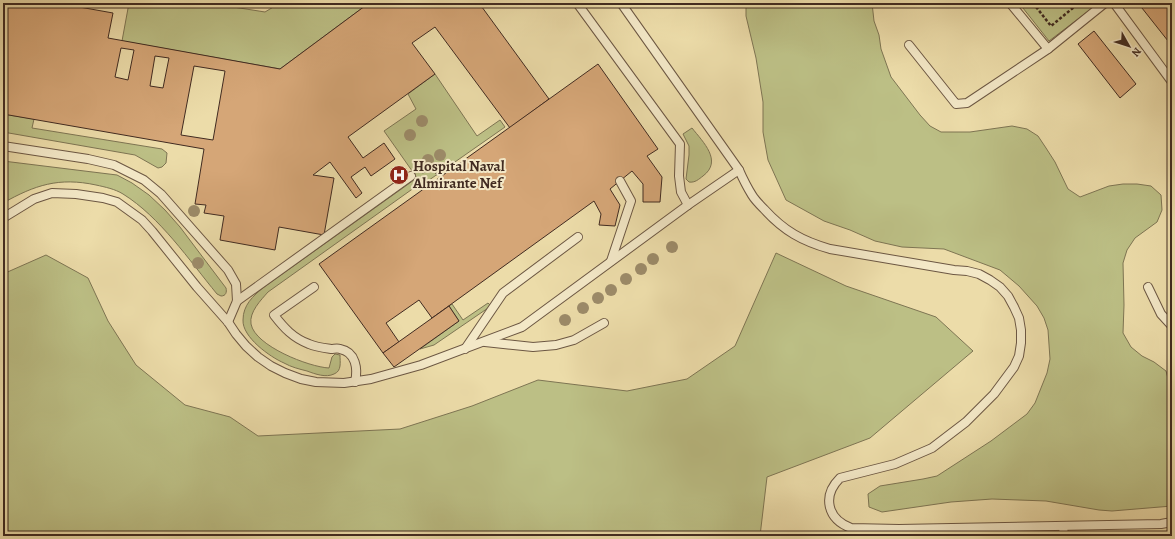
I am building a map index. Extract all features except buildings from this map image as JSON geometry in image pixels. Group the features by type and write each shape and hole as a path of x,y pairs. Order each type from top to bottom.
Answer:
{"lane":[{"path":"577,3 680,144 680,192 688,205"},
{"path":"621,3 739,170 753,196 776,222 789,232 816,245 978,274 1000,287 1008,296 1019,318 1021,330 1019,356 1014,367 994,394 966,422 932,448 895,464 840,478 835,483 829,496 830,510 839,522 851,528 898,530 1161,524 1172,522"},
{"path":"1010,3 1048,49"},
{"path":"909,45 956,104 967,103 1048,49 1105,3"},
{"path":"1114,3 1172,81"},
{"path":"3,146 88,159 114,165 144,180 161,194 178,212 228,270 236,284 236,301 228,322"},
{"path":"3,218 34,199 52,193 76,194 103,198 117,202 142,220 228,322 246,346 262,360 285,373 301,379 332,384 371,379 400,371 465,349 522,327 688,205 739,170"},
{"path":"236,301 411,176"},
{"path":"612,261 631,201 620,181"},
{"path":"465,349 503,293 578,237"},
{"path":"314,287 274,315 286,331 297,339 310,345 340,349 351,355 357,368 355,382"},
{"path":"1148,287 1161,314 1172,326"},
{"path":"484,342 533,347 556,345 574,340 604,323"},
{"path":"1063,526 1064,536"}],"path":[{"path":"1033,3 1052,26 1079,3"},
{"path":"420,168 423,172 432,166 440,178"}],"green space":[{"path":"129,3 208,3 265,12 280,3 369,3 280,69 122,41"},
{"path":"746,3 872,3 874,21 879,35 881,49 891,77 930,126 941,132 970,132 1012,126 1027,129 1038,136 1055,162 1068,189 1080,197 1109,186 1123,184 1151,186 1161,195 1162,210 1157,222 1135,238 1127,250 1123,263 1123,333 1131,347 1142,356 1154,362 1166,371 1170,386 1172,406 1172,506 1112,511 1046,501 992,499 951,502 882,512 869,507 868,494 880,486 937,476 991,441 1027,414 1035,403 1047,373 1050,359 1048,330 1044,318 1037,306 1019,286 1000,270 944,249 902,247 875,241 824,221 786,200 768,160 763,132 763,102 756,58 746,16"},
{"path":"1019,3 1099,3 1049,41"},
{"name":"Hospital Naval Almirante Nef","path":"435,74 477,136 500,120 505,127 422,185 384,131 416,109 408,94"},
{"path":"3,114 34,119 32,128 162,149 167,153 166,163 162,167 158,168 135,155 3,132"},
{"path":"692,128 706,145 711,158 711,164 709,170 703,176 693,182 689,182 686,179 689,146 683,134"},
{"path":"3,161 117,175 132,183 149,195 180,227 226,288 226,294 221,296 217,294 185,253 162,227 137,204 117,191 83,183 59,182 26,191 3,203"},
{"path":"414,180 418,185 268,292 256,306 252,315 251,324 255,332 262,340 284,354 309,364 329,368 332,357 335,354 340,355 340,366 337,373 324,376 289,366 258,346 247,333 243,320 243,315 247,305 253,297 264,287"},
{"path":"776,253 846,286 936,317 973,351 870,438 767,477 760,536 3,536 3,274 46,255 88,278 108,321 136,365 185,405 230,417 258,436 400,429 472,406 538,380 627,391 687,379 735,346"},
{"path":"488,303 491,306 434,345 420,349 459,321 449,306 452,304 463,320"}],"place":[{"name":"Hospital Naval Almirante Nef","path":"399,175"}]}
